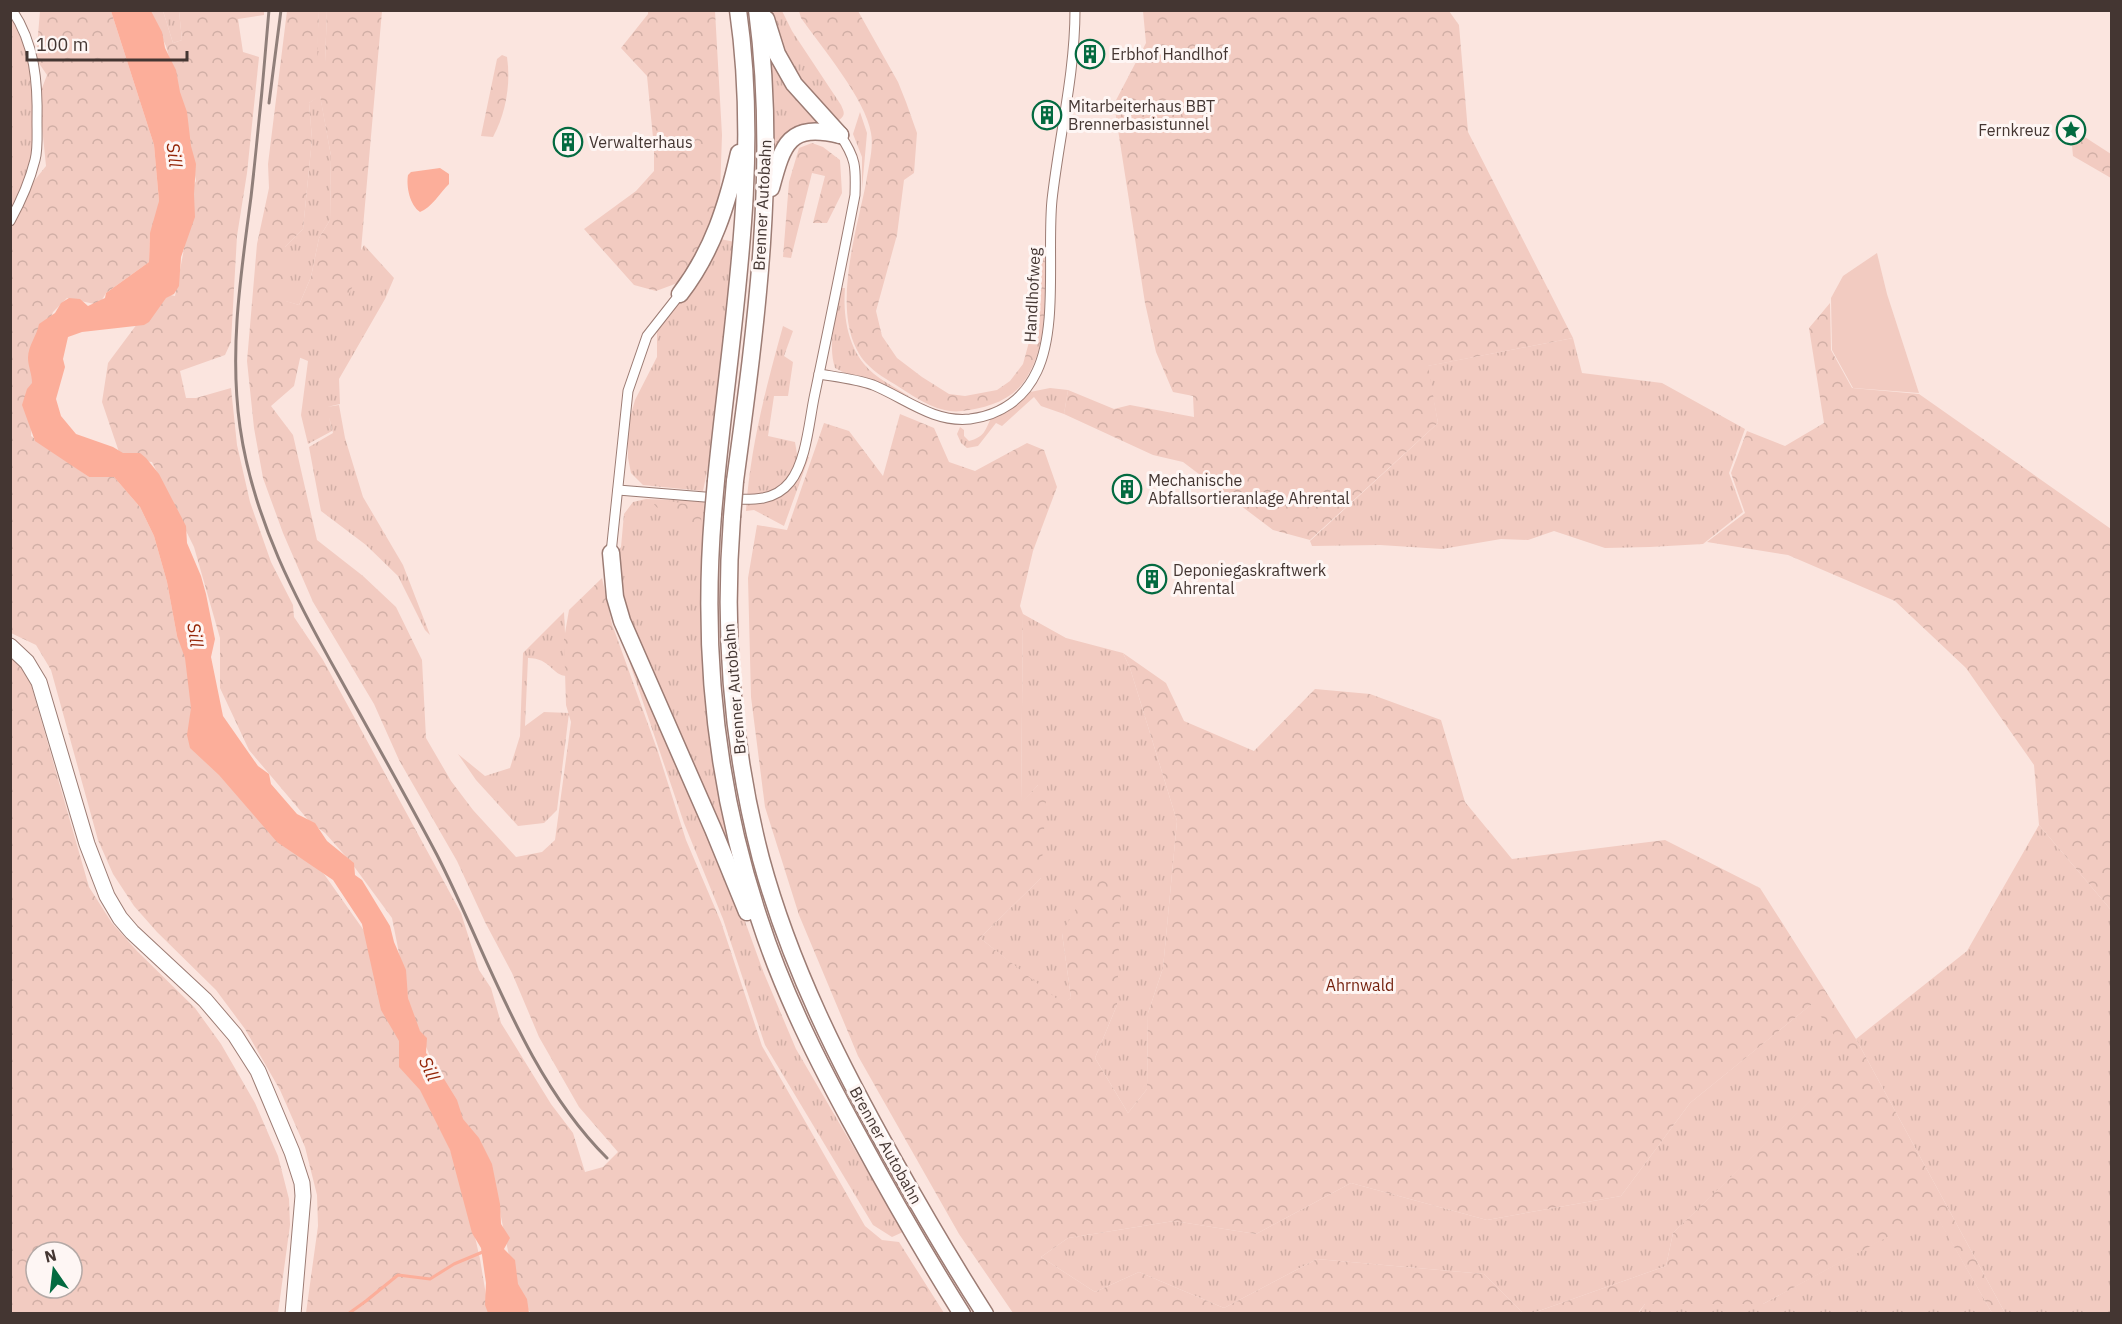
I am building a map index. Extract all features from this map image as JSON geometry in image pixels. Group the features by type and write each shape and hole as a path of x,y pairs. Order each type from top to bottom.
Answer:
{"highway":[{"name":"Brenner Autobahn","path":"738,10 746,120 742,242 716,481 709,574 710,645 717,736 732,821 743,867 777,968 803,1029 840,1102 908,1224 962,1314"},
{"name":"Brenner Autobahn","path":"757,10 765,103 764,213 735,481 728,619 732,696 747,800 771,893 805,984 842,1064 924,1215 985,1314"},
{"path":"764,10 777,54 787,73 802,96 840,135"},
{"path":"680,294 705,258 723,217 746,120"},
{"path":"764,213 779,160 790,140 812,131 840,135"},
{"path":"611,553 615,597 628,634 750,917 777,968"}],"main road":[{"path":"10,646 27,662 39,682 87,844 107,896 120,918 132,932 205,1000 235,1035 258,1071 284,1131 298,1169 303,1197 293,1314"}],"street":[{"path":"10,221 35,160 38,95 32,52 21,24 12,10"},
{"name":"Handlhofweg","path":"819,374 871,384 931,414 953,419 977,418 997,411 1019,397 1029,385 1041,363 1047,342 1051,212 1075,10"},
{"path":"618,490 750,500 773,495 789,483 798,467 855,195 856,170 851,151 840,135"},
{"path":"611,553 625,403 646,336 680,294"}],"green space":[{"path":"40,11 111,11 154,145 159,201 157,231 150,233 149,262 106,293 99,305 67,298 53,312 36,357 31,436 89,477 114,477 140,507 154,536 167,582 177,636 190,646 216,761 266,827 324,874 372,942 463,1184 480,1259 489,1313 306,1313 318,1226 317,1195 305,1147 280,1090 245,1029 216,990 134,906 113,874 98,840 51,670 36,645 11,633 10,228 34,181 46,166 39,96 47,75 36,59"},
{"path":"149,11 163,11 173,43 182,40 179,11 264,11 264,15 238,19 243,52 259,57 247,173 237,236 231,342 225,355 180,371 186,398 196,398 231,388 237,445 250,502 271,562 293,605 294,617 323,660 461,913 479,970 491,988 501,1023 551,1104 573,1133 585,1172 603,1167 618,1152 579,1107 539,1037 512,973 457,861 399,760 374,704 313,602 283,533 263,478 254,428 247,361 257,244 269,188 268,164 287,11 319,11 317,62 325,62 327,11 382,11 359,273 336,321 324,321 319,331 304,340 294,386 271,406 293,435 317,540 363,576 396,607 422,660 426,738 451,781 473,810 516,857 542,852 555,840 571,722 566,705 564,639 569,610 602,578 612,624 658,752 686,840 721,922 762,1046 865,1226 882,1240 899,1242 944,1313 531,1313 524,1305 515,1285 500,1212 410,1008 392,918 350,861 325,833 309,821 249,750 220,688 220,638 194,547 152,462 121,458 102,402 108,363 137,324 166,294 175,296 184,249 185,202 196,181 184,112 166,46","holes":["320,96 331,156 330,220 319,238 311,277 299,305 286,301 285,247 303,229 312,139 309,103"]},
{"path":"163,11 179,11 182,40 173,43"},
{"path":"319,11 327,11 325,62 316,62"},
{"path":"648,11 715,11 722,135 719,223 683,281 656,291 634,285 584,229 636,191 654,171 647,76 621,48"},
{"path":"773,11 782,11 792,31 841,105 844,113 839,120 832,119 792,72 776,31"},
{"path":"799,11 858,11 898,82 917,133 914,173 904,180 897,235 876,311 882,336 897,358 949,394 965,396 997,390 1010,381 1023,364 1029,342 1032,251 1045,248 1043,331 1039,347 1027,377 1015,392 1007,397 981,408 962,411 937,408 877,373 866,363 855,345 849,324 848,276 866,183 872,145 871,133 861,105 852,89 801,18"},
{"path":"1143,11 1449,11 1459,25 1468,132 1573,338 1428,366 1438,423 1310,540 1273,530 1183,462 1153,455 1064,414 1068,390 1114,409 1130,405 1194,417 1193,396 1173,392 1156,352 1145,303 1114,104 1146,43"},
{"path":"11,12 18,23 34,78 34,149 29,169 11,215"},
{"path":"769,44 827,128 775,155"},
{"path":"502,55 507,57 508,67 508,87 504,108 493,137 481,136 497,59"},
{"path":"320,95 331,156 330,220 319,238 311,277 299,305 285,301 285,247 303,229 312,139 309,103"},
{"path":"860,112 867,133 862,189 862,157 853,134"},
{"path":"2080,134 2111,154 2111,178 2073,156 2071,135"},
{"path":"812,143 823,147 840,160 842,193 827,223 813,223 825,176 812,173 791,258 783,257 789,182 799,148"},
{"path":"720,239 735,242 709,462 703,491 643,485 631,473 628,458 630,418 635,400 657,357 657,331 697,280"},
{"path":"364,245 394,278 385,299 339,379 340,404 327,407 339,405 345,438 363,497 403,565 430,635 425,630 398,576 366,545 321,511 309,447 333,433 329,417 332,431 308,444 301,415 308,361 296,356 306,312 339,289"},
{"path":"1877,253 1887,294 1919,393 1853,388 1832,350 1831,298 1843,276"},
{"path":"842,288 845,288 847,328 858,356 874,374 910,397 865,377 845,373 835,368 832,338"},
{"path":"1830,303 1831,350 1852,388 1919,394 2111,529 2111,910 2039,825 2034,765 1966,668 1895,601 1788,555 1707,542 1745,513 1731,473 1747,431 1785,446 1824,423 1809,328"},
{"path":"783,326 793,331 784,356 793,362 788,396 774,396 768,436 795,442 797,454 809,457 784,526 754,510 746,511 755,441"},
{"path":"1573,338 1582,373 1662,383 1745,429 1729,473 1743,512 1703,544 1605,548 1554,531 1528,540 1501,539 1442,549 1380,545 1312,546 1310,541 1438,423 1427,366"},
{"path":"1050,388 1068,390 1064,414 1041,406 1034,397 1002,426 996,423 978,446 967,448 961,443 957,434 960,427 969,441 978,438 991,418 1007,412 1030,392"},
{"name":"Ahrnwald","path":"900,414 934,428 949,462 975,471 1027,443 1044,450 1057,487 1033,551 1020,606 1023,614 1021,803 1038,785 1047,784 1041,878 980,938 1062,1003 1071,998 1062,933 1097,871 1121,881 1117,1005 1095,1058 1128,1113 1147,1089 1148,1013 1163,968 1177,821 1130,668 1123,653 1166,683 1184,721 1254,751 1315,689 1370,694 1441,720 1465,802 1512,859 1665,840 1760,888 1856,1039 2005,1313 1992,1313 1934,1212 1763,1304 1645,1304 1638,1313 1533,1313 1666,1266 1673,1233 1852,1060 1812,1004 1690,1103 1621,1196 1487,1220 1351,1183 1256,1234 1174,1221 1068,1238 1041,1257 1095,1292 1139,1272 1224,1308 1317,1259 1484,1274 1523,1313 1013,1313 959,1234 858,1056 799,915 765,807 751,697 748,578 757,525 787,530 824,423 849,431 883,476"},
{"path":"646,499 704,501 701,638 706,704 712,757 724,821 738,877 734,891 763,971 796,1049 903,1232 892,1237 873,1225 765,1045 723,919 684,823 607,596 616,554 621,547 624,514 633,502"},
{"path":"669,501 702,507 701,523 692,526 683,523 665,514 654,504"},
{"path":"564,612 567,676 558,673 542,661 528,658 525,726 544,712 569,713 557,810 544,823 518,826 476,780 458,754 485,776 510,768 520,736 523,653"},
{"path":"1023,614 1066,638 1123,653 1130,668 1177,821 1163,968 1148,1013 1147,1089 1128,1113 1095,1058 1117,1005 1062,933 1071,998 1062,1004 980,938 1041,878 1038,785 1021,804"},
{"path":"10,655 22,666 30,681 89,887 112,923 195,1008 221,1044 255,1103 278,1156 289,1199 290,1225 278,1313 11,1313"},
{"path":"2039,825 2111,910 2111,1313 2005,1313 1856,1039 1967,951"},
{"path":"1813,1003 1853,1060 1673,1233 1666,1266 1533,1313 1523,1313 1484,1274 1317,1259 1224,1308 1139,1272 1095,1292 1041,1257 1068,1238 1174,1221 1256,1234 1351,1183 1487,1220 1621,1196 1690,1103"},
{"path":"1934,1211 1992,1313 1638,1314 1645,1304 1763,1304"}],"water":[{"name":"Sill","path":"111,11 151,11 162,32 165,48 176,70 187,112 191,146 196,164 195,217 181,257 179,286 174,294 166,298 149,322 144,325 82,332 68,337 63,359 65,367 56,399 61,416 76,434 113,447 123,453 140,453 159,474 186,526 187,543 206,594 215,639 211,657 223,716 258,766 269,774 271,784 297,814 315,823 327,841 354,863 355,875 362,880 390,926 406,970 408,998 420,1031 427,1038 426,1053 457,1100 463,1119 479,1138 492,1164 500,1204 501,1224 510,1238 504,1249 515,1260 518,1284 527,1299 529,1313 488,1313 485,1305 486,1283 481,1248 472,1233 450,1150 420,1090 399,1067 399,1041 381,1010 362,924 333,880 277,842 219,775 190,748 187,735 191,708 185,658 177,636 167,582 154,536 140,507 114,477 89,477 35,441 22,405 27,389 32,383 28,353 39,324 55,313 61,303 69,298 80,299 88,306 105,298 106,293 149,262 150,233 159,201 154,145"},
{"path":"440,168 449,174 449,184 432,204 420,212 410,195 408,175 411,172"}],"waterway":[{"path":"348,1314 398,1275 430,1279 454,1264 485,1251"}],"railway":[{"path":"269,10 236,340 240,427 255,494 278,558 308,620 437,855 531,1053 578,1126 607,1158"},
{"path":"269,103 281,10"}],"place":[{"name":"Erbhof Handlhof","path":"1090,54"},
{"name":"Mitarbeiterhaus BBT Brennerbasistunnel","path":"1047,115"},
{"name":"Fernkreuz","path":"2071,130"},
{"name":"Verwalterhaus","path":"568,142"},
{"name":"Mechanische Abfallsortieranlage Ahrental","path":"1127,489"},
{"name":"Deponiegaskraftwerk Ahrental","path":"1152,579"}]}
